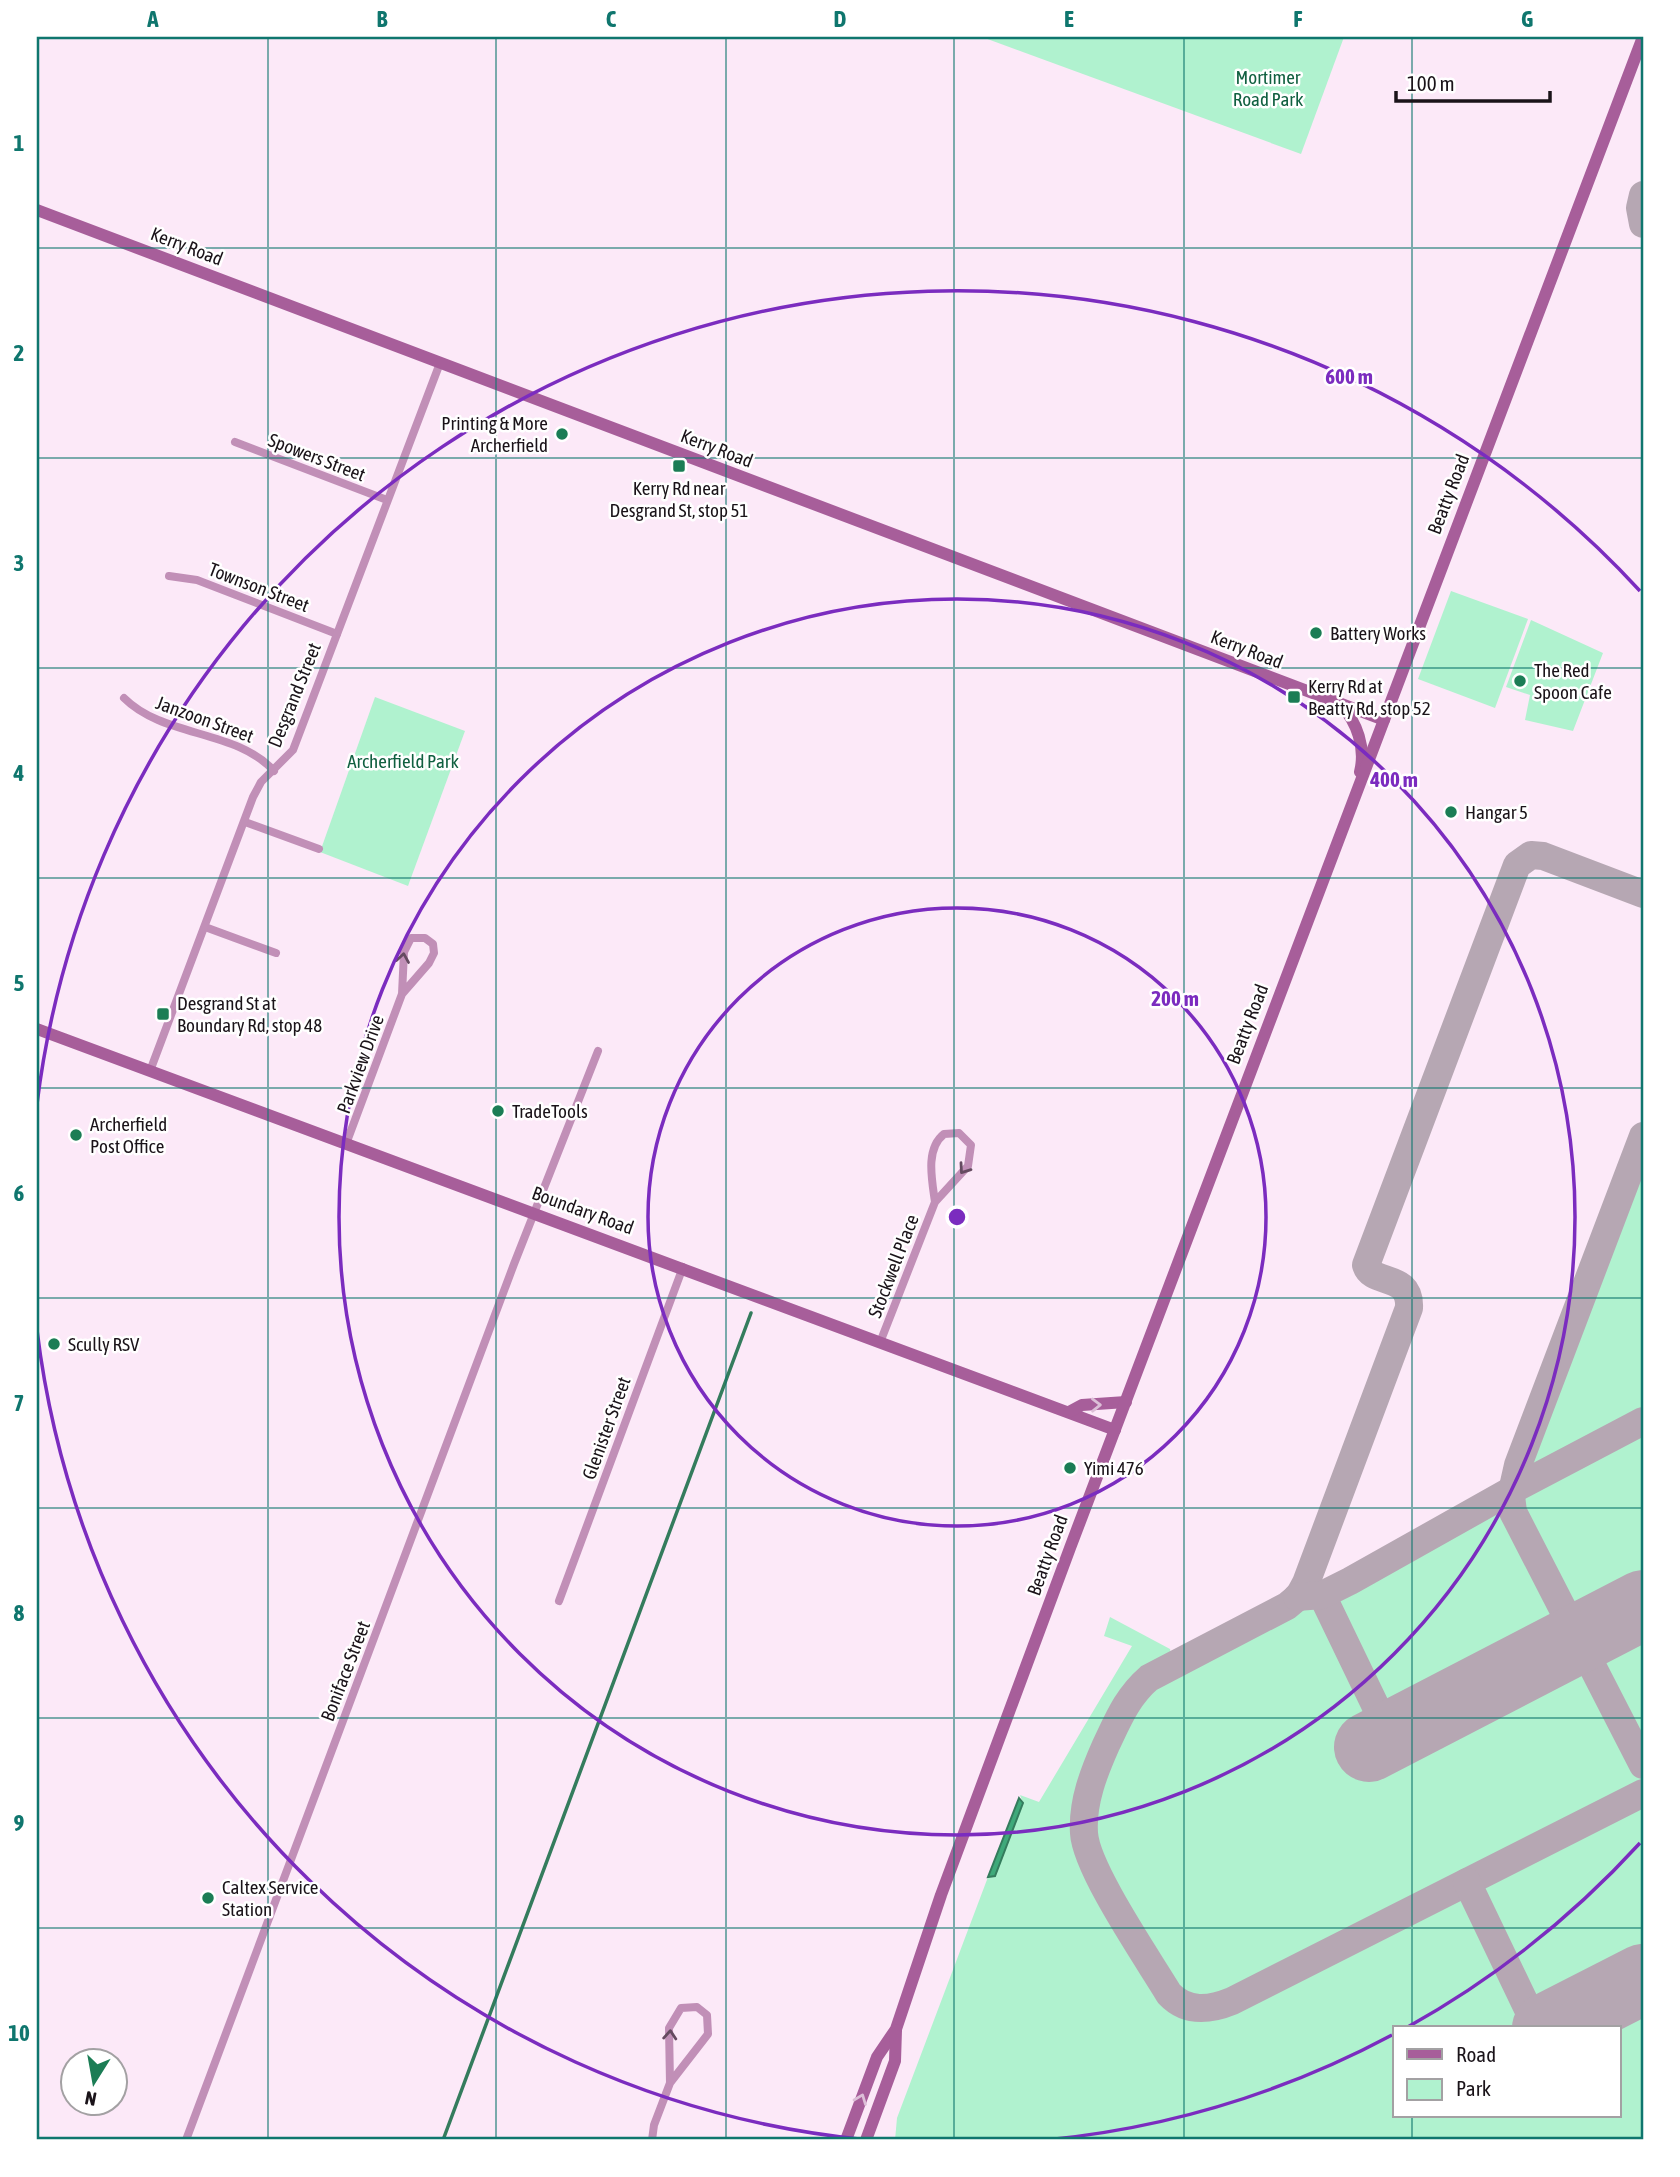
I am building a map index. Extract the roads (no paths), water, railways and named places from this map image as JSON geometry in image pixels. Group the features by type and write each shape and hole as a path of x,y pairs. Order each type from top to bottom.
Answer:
{"main road":[{"name":"Beatty Road","path":"846,2140 877,2057 896,2029 942,1895 1115,1430 1643,37"},
{"name":"Kerry Road","path":"37,210 1384,720"},
{"path":"1341,704 1357,729 1362,764 1351,807"},
{"name":"Boundary Road","path":"37,1029 881,1340 1115,1430"},
{"path":"1069,1412 1082,1405 1126,1402"},
{"name":"Beatty Road","path":"866,2140 895,2062 896,2029"}],"street":[{"name":"Desgrand Street","path":"150,1071 257,788 293,750 440,363"},
{"name":"Spowers Street","path":"235,442 387,500"},
{"name":"Townson Street","path":"169,576 197,580 337,634"},
{"name":"Janzoon Street","path":"124,698 144,713 258,756 274,771"},
{"path":"245,822 319,849"},
{"path":"205,927 276,953"},
{"name":"Parkview Drive","path":"346,1144 402,994 405,945 411,939 425,938 433,944 433,957 402,994"},
{"name":"Boniface Street","path":"186,2140 534,1213 598,1051"},
{"name":"Stockwell Place","path":"881,1340 935,1202 963,1173 971,1158 971,1145 959,1133 944,1134 934,1146 932,1179 935,1202"},
{"name":"Glenister Street","path":"559,1601 683,1267"},
{"path":"652,2140 654,2125 670,2083 708,2034 707,2015 698,2007 681,2008 672,2019 670,2083"}],"waterway":[{"path":"443,2140 751,1313"}],"place":[{"name":"Printing & More Archerfield","path":"562,434"},
{"name":"Kerry Rd near Desgrand St, stop 51","path":"679,466"},
{"name":"Battery Works","path":"1316,633"},
{"name":"The Red Spoon Cafe","path":"1520,681"},
{"name":"Kerry Rd at Beatty Rd, stop 52","path":"1294,697"},
{"name":"Hangar 5","path":"1451,812"},
{"name":"Desgrand St at Boundary Rd, stop 48","path":"163,1014"},
{"name":"TradeTools","path":"498,1111"},
{"name":"Archerfield Post Office","path":"76,1135"},
{"name":"Scully RSV","path":"54,1344"},
{"name":"Yimi 476","path":"1070,1468"},
{"name":"Caltex Service Station","path":"208,1898"}],"park label":[{"name":"Mortimer Road Park","path":"1268,88"},
{"name":"Archerfield Park","path":"403,761"}]}
